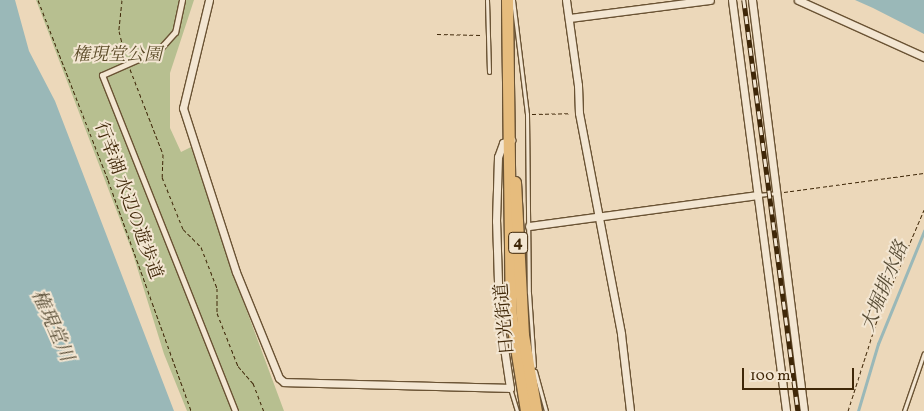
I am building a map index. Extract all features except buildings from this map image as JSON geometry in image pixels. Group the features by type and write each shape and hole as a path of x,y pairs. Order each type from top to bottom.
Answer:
{"highway":[{"name":"日光街道","path":"507,0 511,140 521,312 536,411"},
{"name":"日光街道","path":"511,140 511,316 526,411"}],"street":[{"path":"182,0 179,21 169,41 148,57 102,75 235,411"},
{"path":"209,0 184,108 236,272 279,378 292,382 510,388 499,314 496,221 498,157 500,147 511,140"},
{"path":"566,0 579,113 600,215 621,334 630,411"},
{"path":"569,18 710,0"},
{"path":"732,0 786,411"},
{"path":"752,0 804,411"},
{"path":"798,0 924,57"},
{"path":"529,226 758,195"}],"lane":[{"path":"487,0 489,72"},
{"path":"513,0 527,114 531,369 546,411"},
{"path":"758,195 776,193"},
{"path":"904,411 924,353"},
{"path":"510,388 517,411"}],"path":[{"name":"行幸湖 水辺の遊歩道","path":"38,0 111,189 191,411"},
{"path":"122,0 120,44 162,154 162,177 183,229 201,247 217,288 217,313 238,366 253,383 264,411"},
{"path":"437,34 488,35"},
{"path":"527,114 579,113"},
{"path":"776,193 924,173"},
{"path":"848,411 877,320 924,210"}],"green space":[{"name":"権現堂公園","path":"36,0 194,0 170,73 170,128 181,152 191,147 232,271 284,411 187,411 164,354 132,251"}],"water":[{"name":"権現堂川","path":"0,0 15,0 29,51 55,101 174,411 0,411"},
{"path":"855,0 924,0 924,34 873,8"}],"waterway":[{"name":"大堀排水路","path":"858,411 878,344 924,231"}],"railway":[{"path":"744,0 798,411"}]}
